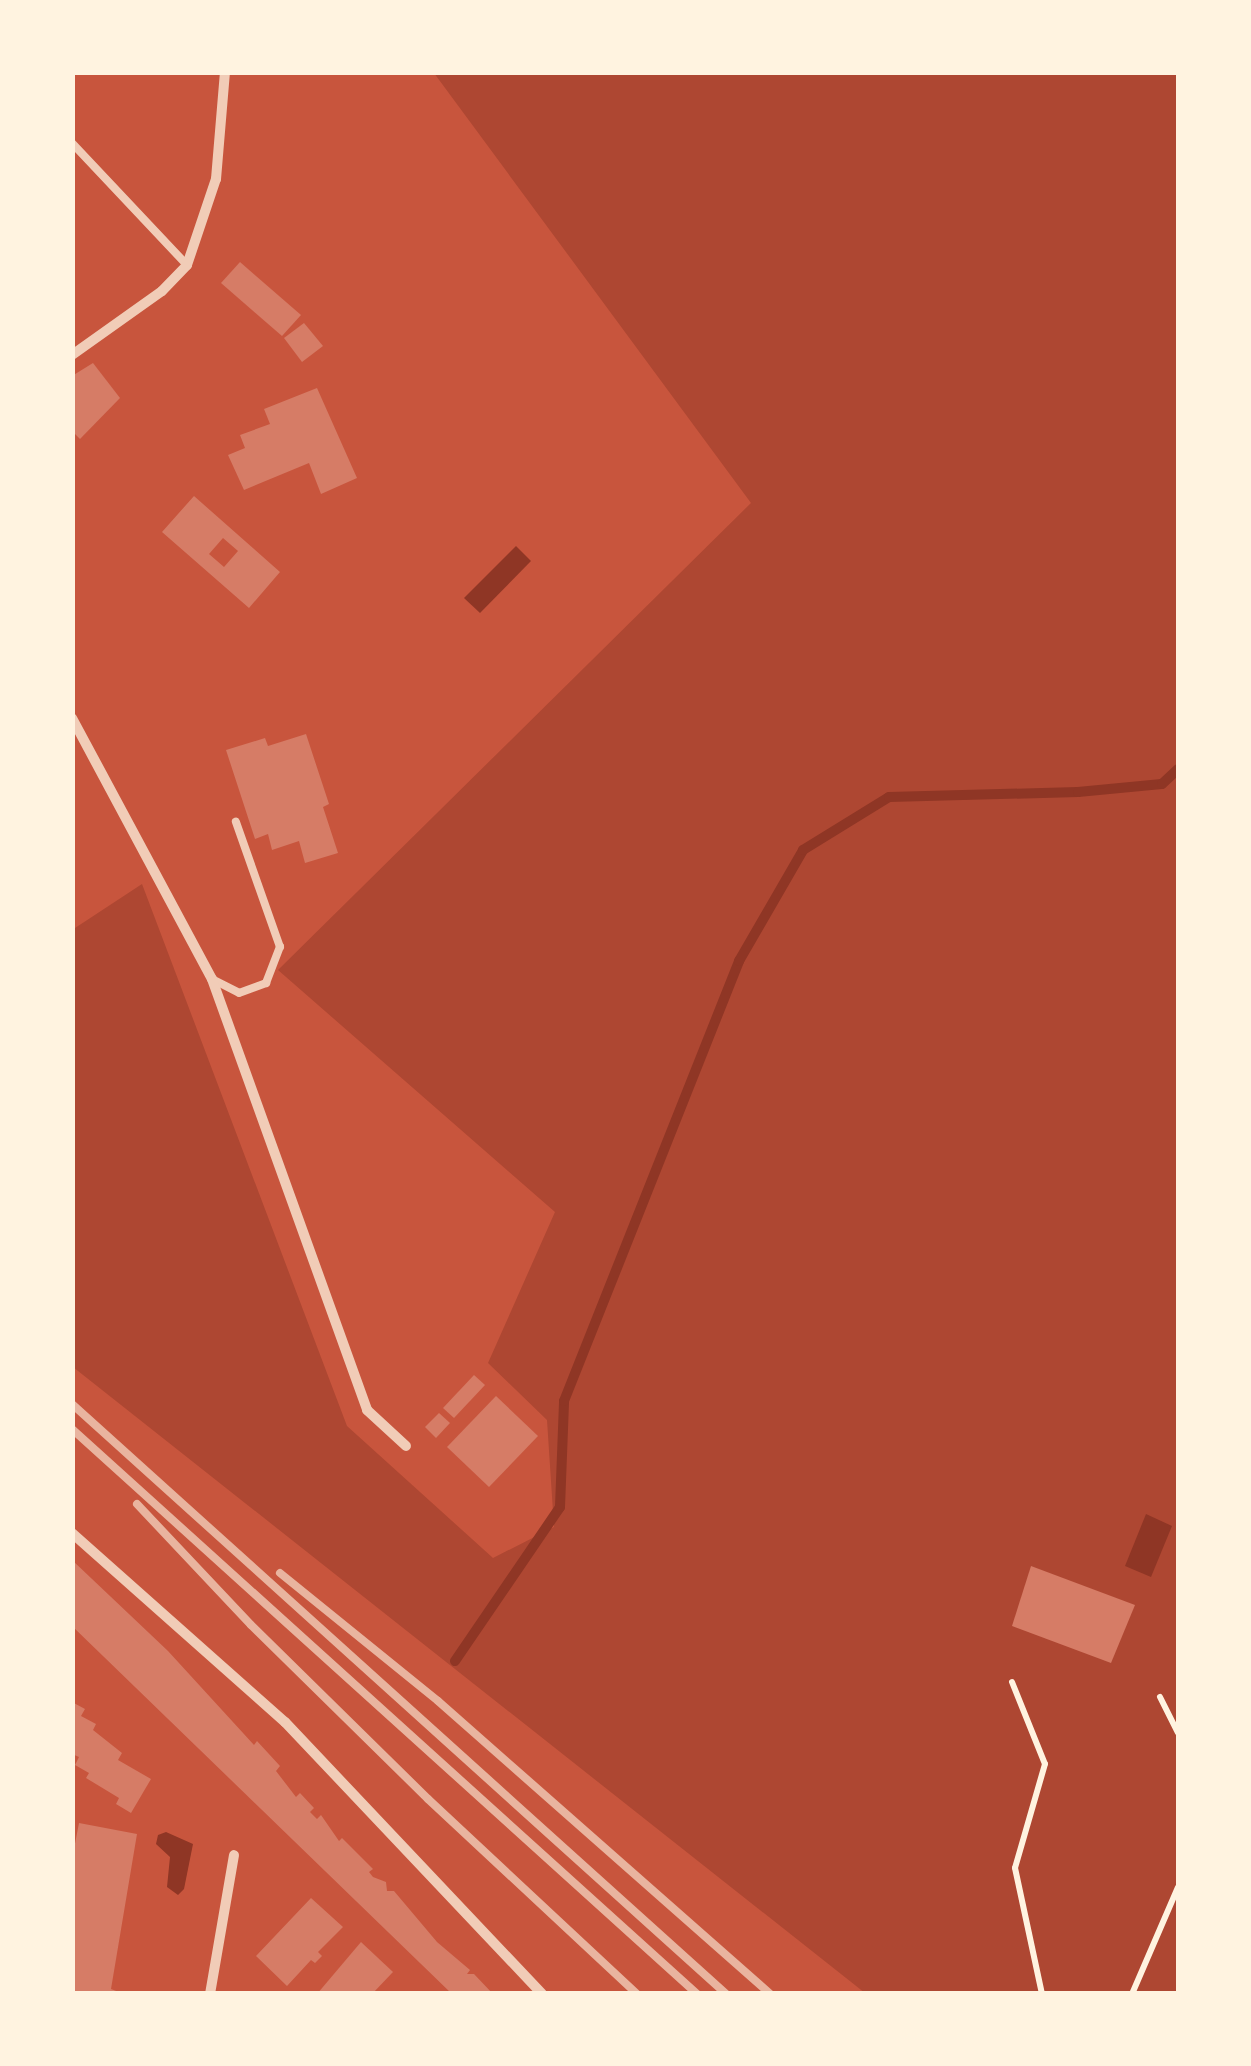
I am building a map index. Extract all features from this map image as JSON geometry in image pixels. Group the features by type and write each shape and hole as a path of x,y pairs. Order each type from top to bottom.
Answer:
{"street":[{"path":"72,354 162,291 187,265 216,179 225,72"},
{"path":"72,718 212,979 367,1410 406,1446"},
{"path":"72,1533 284,1722 542,1994"},
{"path":"210,1994 234,1854"}],"lane":[{"path":"72,142 187,265"},
{"path":"212,979 239,993 266,983 280,946 236,822"}],"path":[{"path":"1012,1682 1045,1764 1016,1868 1042,1994"},
{"path":"1160,1697 1178,1733"},
{"path":"1132,1994 1178,1887"}],"shaded area":[{"path":"434,73 1178,73 1178,1993 865,1993 73,1367 72,930 142,884 347,1426 493,1558 554,1527 547,1420 488,1363 555,1212 278,970 751,503"},
{"path":"516,546 531,561 480,613 464,598"},
{"path":"1146,1514 1172,1526 1151,1577 1125,1566"},
{"path":"166,1832 193,1844 184,1889 178,1895 167,1887 170,1857 156,1844 158,1835"}],"building":[{"path":"240,262 301,315 282,336 221,283"},
{"path":"304,323 323,346 302,362 284,338"},
{"path":"93,363 120,398 80,439 72,431 72,376"},
{"path":"317,388 357,478 321,494 309,463 244,490 228,455 245,448 240,435 270,424 264,409"},
{"path":"194,496 280,572 249,608 162,532","holes":["223,538 238,551 224,567 209,554"]},
{"path":"306,734 329,804 323,807 338,853 305,863 299,841 272,850 268,834 255,839 226,750 265,738 268,746"},
{"path":"474,1375 485,1385 454,1418 443,1408"},
{"path":"496,1396 538,1436 489,1487 447,1447"},
{"path":"439,1413 450,1423 436,1438 425,1427"},
{"path":"72,1560 168,1651 254,1745 257,1741 280,1766 276,1771 296,1797 300,1793 314,1808 310,1812 317,1819 321,1815 339,1841 342,1838 373,1869 369,1872 373,1877 386,1882 387,1891 394,1891 437,1942 470,1970 467,1974 474,1974 493,1994 452,1994 72,1626"},
{"path":"1031,1566 1135,1605 1111,1663 1012,1626"},
{"path":"72,1702 85,1709 81,1716 96,1724 93,1730 122,1753 118,1760 151,1779 131,1813 116,1804 119,1798 86,1778 89,1773 75,1765 79,1757 72,1754"},
{"path":"79,1823 137,1834 111,1989 124,1994 72,1994 72,1859"},
{"path":"311,1898 343,1927 318,1952 322,1956 315,1963 311,1960 287,1986 256,1956"},
{"path":"361,1942 393,1972 372,1994 317,1994"}],"waterway":[{"path":"455,1661 560,1507 564,1401 739,961 803,850 889,797 1078,792 1162,784 1178,769"}],"railway":[{"path":"72,1404 726,1994"},
{"path":"72,1429 697,1994"},
{"path":"137,1504 251,1625 428,1799 637,1994"},
{"path":"280,1573 438,1701 770,1994"}]}
